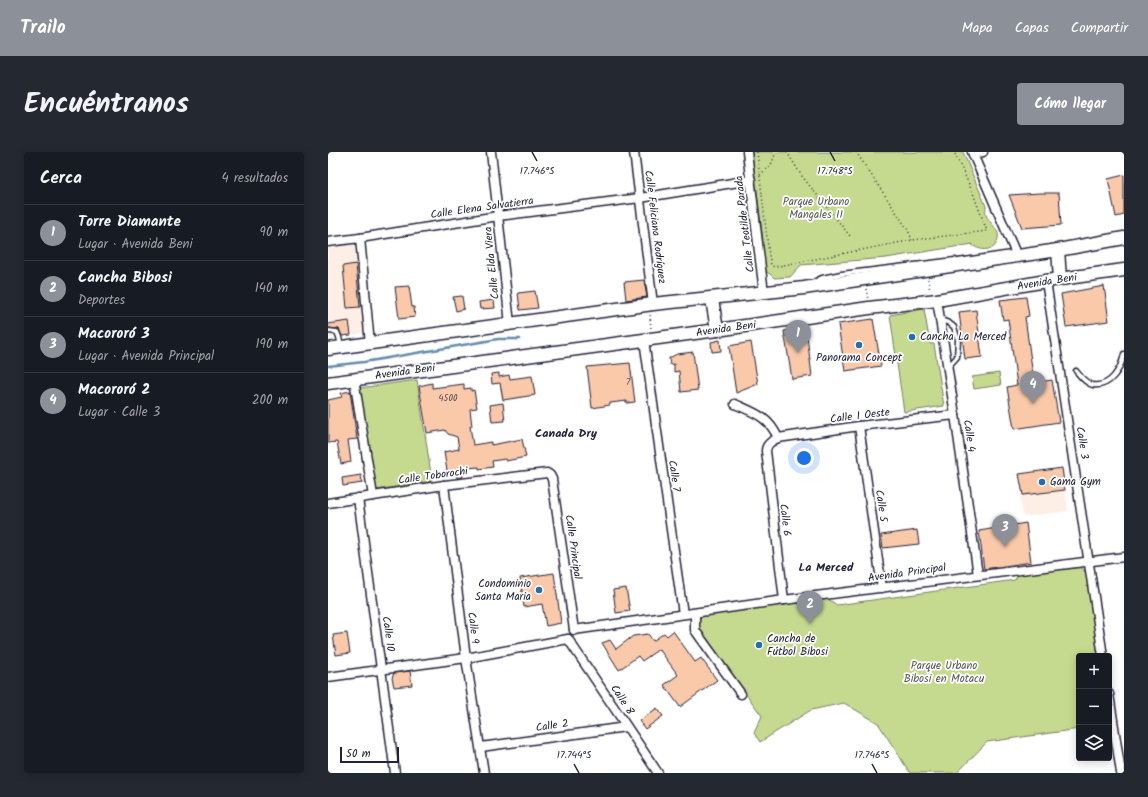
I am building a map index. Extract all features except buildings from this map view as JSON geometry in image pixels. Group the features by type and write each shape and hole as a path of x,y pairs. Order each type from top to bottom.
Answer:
{"street":[{"name":"Calle Elda Viera","path":"491,152 510,324"},
{"name":"Calle Feliciana Rodríguez","path":"634,152 651,305"},
{"name":"Calle Teotilde Parada","path":"747,152 764,293"},
{"path":"983,152 972,153 1016,256"},
{"name":"Calle Elena Salvatierra","path":"328,242 498,216 640,198 751,180"},
{"path":"360,238 370,344"},
{"path":"328,349 651,305 804,288 1058,250 1124,238"},
{"path":"1058,250 1060,279"},
{"name":"Avenida Beni","path":"328,383 717,330 1124,270"},
{"name":"Calle 3","path":"1046,281 1103,653"},
{"name":"Calle 4","path":"934,298 940,320 948,367 978,575"},
{"path":"712,299 717,330"},
{"name":"Calle 7","path":"647,339 683,614"},
{"path":"354,379 372,496"},
{"path":"736,404 766,420 775,430 778,438"},
{"name":"Calle 1 Oeste","path":"769,444 778,438 859,426 955,415"},
{"name":"Calle 5","path":"859,426 882,588"},
{"name":"Calle 6","path":"769,444 766,447 766,451 784,600"},
{"name":"Calle Toborochi","path":"328,503 444,485 542,473"},
{"name":"Calle Principal","path":"542,473 547,473 552,479 574,630"},
{"name":"Calle 9","path":"444,485 466,658 484,773"},
{"name":"Calle 10","path":"358,498 395,773"},
{"name":"Avenida Principal","path":"574,630 784,600 1124,557"},
{"path":"695,613 695,630 741,694"},
{"path":"328,677 466,658 568,639 574,630"},
{"name":"Calle 8","path":"568,639 658,773"},
{"path":"1112,714 1121,773"},
{"name":"Calle 2","path":"481,747 626,727"}],"lane":[{"path":"940,320 949,323 954,328 958,340 957,357 948,367"},
{"path":"328,331 337,332 341,347"},
{"path":"1076,371 1085,381 1092,385 1102,384 1111,379 1118,372 1124,354"}],"path":[{"path":"757,152 769,255 771,265 774,268 912,240 987,231 973,193 954,152"},
{"path":"760,175 771,165 776,152"},
{"path":"788,152 801,175 850,236"},
{"path":"856,152 908,230 912,240"},
{"path":"928,275 934,298"},
{"path":"865,285 868,301"},
{"path":"647,339 651,305"}],"shaded area":[{"path":"357,244 364,333 328,338 328,248"},
{"path":"1065,490 1068,511 1023,517 1020,495"}],"green space":[{"name":"Parque Urbano Mangales II","path":"752,152 963,152 986,206 986,215 998,233 997,242 994,247 988,249 978,248 972,245 973,244 886,258 801,265 790,277 774,278 761,268 763,240"},
{"path":"924,309 930,344 934,344 944,406 904,412 890,315"},
{"path":"999,373 1001,385 974,389 972,377"},
{"path":"417,380 432,481 376,490 360,388"},
{"name":"Parque Urbano Bibosi en Motacu","path":"1079,566 1087,575 1098,653 1076,653 1076,729 987,742 957,773 910,773 878,723 844,703 811,710 760,742 754,733 762,716 701,632 698,623 701,617 706,615 828,599 837,605 1015,580 1019,573"}],"waterway":[{"path":"328,366 364,362 498,339 520,339"}],"place":[{"name":"Cancha La Merced","path":"912,337"},
{"name":"Panorama Concept","path":"859,345"},
{"name":"Torre Diamante","path":"798,353"},
{"name":"Macororó 2","path":"1033,404"},
{"name":"Gama Gym","path":"1042,482"},
{"name":"Macororó 3","path":"1005,547"},
{"name":"Condominio Santa Maria","path":"539,590"},
{"name":"Cancha Bibosi","path":"810,624"},
{"name":"Cancha de Fútbol Bibosi","path":"759,645"}],"district":[{"name":"Canada Dry","path":"566,433"},
{"name":"La Merced","path":"826,567"}]}
